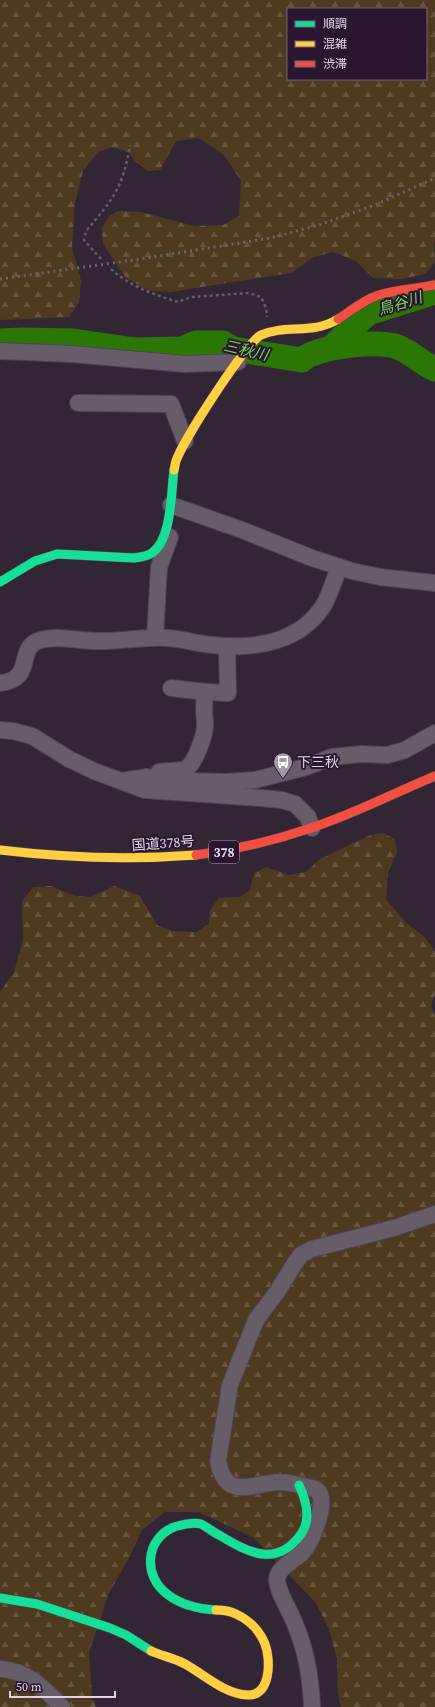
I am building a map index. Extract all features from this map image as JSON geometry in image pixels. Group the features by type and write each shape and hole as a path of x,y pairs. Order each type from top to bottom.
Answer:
{"main road":[{"path":"0,582 42,559 56,554 129,558 142,557 152,554 158,546 165,526 171,505 176,461 185,441 240,358 256,338 260,335 269,333 319,328 339,320 374,296 435,285"},
{"name":"国道378号","path":"0,850 85,859 134,860 218,853 245,848 312,828 435,776"},
{"path":"0,1598 27,1601 115,1630 133,1639 152,1652 176,1659 210,1681 231,1691 245,1695 256,1695 262,1690 267,1680 269,1666 268,1652 262,1638 254,1626 241,1616 226,1611 192,1606 164,1592 154,1580 150,1568 151,1550 158,1536 171,1528 190,1524 200,1524 252,1552 265,1556 277,1555 298,1541 306,1524 308,1511 306,1498 299,1485"}],"street":[{"path":"0,351 72,354 185,364 240,358"},
{"path":"78,403 171,404 185,441"},
{"path":"171,505 339,567 380,577 435,583"},
{"path":"155,637 160,567 170,537 170,533 165,526"},
{"path":"0,683 16,680 21,675 28,651 33,644 40,640 55,638 106,642 155,637 180,639 227,647 255,645 283,639 307,626 317,615 326,600 339,567"},
{"path":"171,688 228,693 227,647"},
{"path":"121,782 147,777 155,772 186,769 191,764 196,757 205,728 203,711 206,692"},
{"path":"0,730 13,731 32,736 69,759 121,782 145,790 282,800 295,804 308,817 312,828"},
{"path":"147,777 160,780 226,782 255,780 306,767 332,757 361,754 387,755 405,750 435,733"},
{"path":"312,1707 312,1688 304,1654 296,1625 278,1586 277,1578 281,1571 302,1554 311,1541 322,1504 320,1494 314,1489 281,1482 236,1488 226,1483 220,1473 218,1461 230,1385 256,1320 277,1292 302,1254 312,1249 394,1228 435,1214"},
{"path":"0,1669 21,1672 47,1691 62,1707"}],"path":[{"path":"101,259 84,240 84,235 118,189 127,165 130,145"},
{"path":"111,269 118,276 149,292 178,302 191,296 249,293 261,297 266,308 269,333"}],"green space":[{"path":"0,0 435,0 435,262 425,274 402,279 373,278 356,261 333,252 314,257 291,273 171,292 147,290 126,278 103,244 102,228 109,216 118,211 141,212 194,226 223,225 239,216 241,181 224,155 199,138 176,141 160,170 148,171 135,161 128,152 112,147 98,152 83,171 75,203 72,247 81,281 79,302 69,317 0,320"},
{"path":"383,833 395,839 397,853 388,873 386,899 405,922 425,937 435,952 435,994 431,1006 435,1016 435,1707 341,1707 338,1695 337,1659 329,1629 316,1603 254,1538 199,1512 165,1512 142,1530 128,1560 109,1593 89,1652 92,1697 96,1707 0,1707 0,992 14,972 23,940 22,901 33,887 51,886 75,896 91,897 114,886 140,896 158,926 174,931 196,932 209,924 210,910 219,898 240,897 250,890 254,873 266,867 289,875 306,872 320,859 370,835"}],"waterway":[{"name":"鳥谷川","path":"331,348 368,313 435,292"},
{"name":"三秋川","path":"0,341 73,341 135,350 182,349 196,343 223,343 233,349 302,360 309,355 332,348 374,344 395,346 400,348 435,369"}],"railway":[{"path":"0,279 134,260 271,238 319,225 375,205 435,178"}],"traffic: fast":[{"path":"0,582 35,561 57,554 134,558 152,553 159,546 167,526 174,470"},
{"path":"216,1610 203,1609 184,1604 172,1598 159,1586 154,1578 151,1568 151,1558 157,1540 164,1533 174,1527 198,1523 252,1552 272,1554 282,1551 292,1545 301,1534 306,1522 306,1503 299,1485"},
{"path":"0,1598 37,1604 110,1628 126,1635 151,1651"}],"traffic: slow":[{"path":"174,470 181,450 202,414 230,372 254,341 261,335 270,332 319,327 338,319"},
{"path":"0,850 49,855 122,858 196,855"},
{"path":"151,1651 185,1664 214,1683 230,1691 238,1694 255,1694 261,1690 265,1684 267,1676 268,1659 263,1639 254,1626 241,1616 229,1611 216,1610"}],"traffic: jam":[{"path":"338,319 361,303 376,296 398,290 435,285"},
{"path":"196,855 254,844 311,828 358,810 435,776"}],"place":[{"name":"下三秋","path":"283,779"}]}
